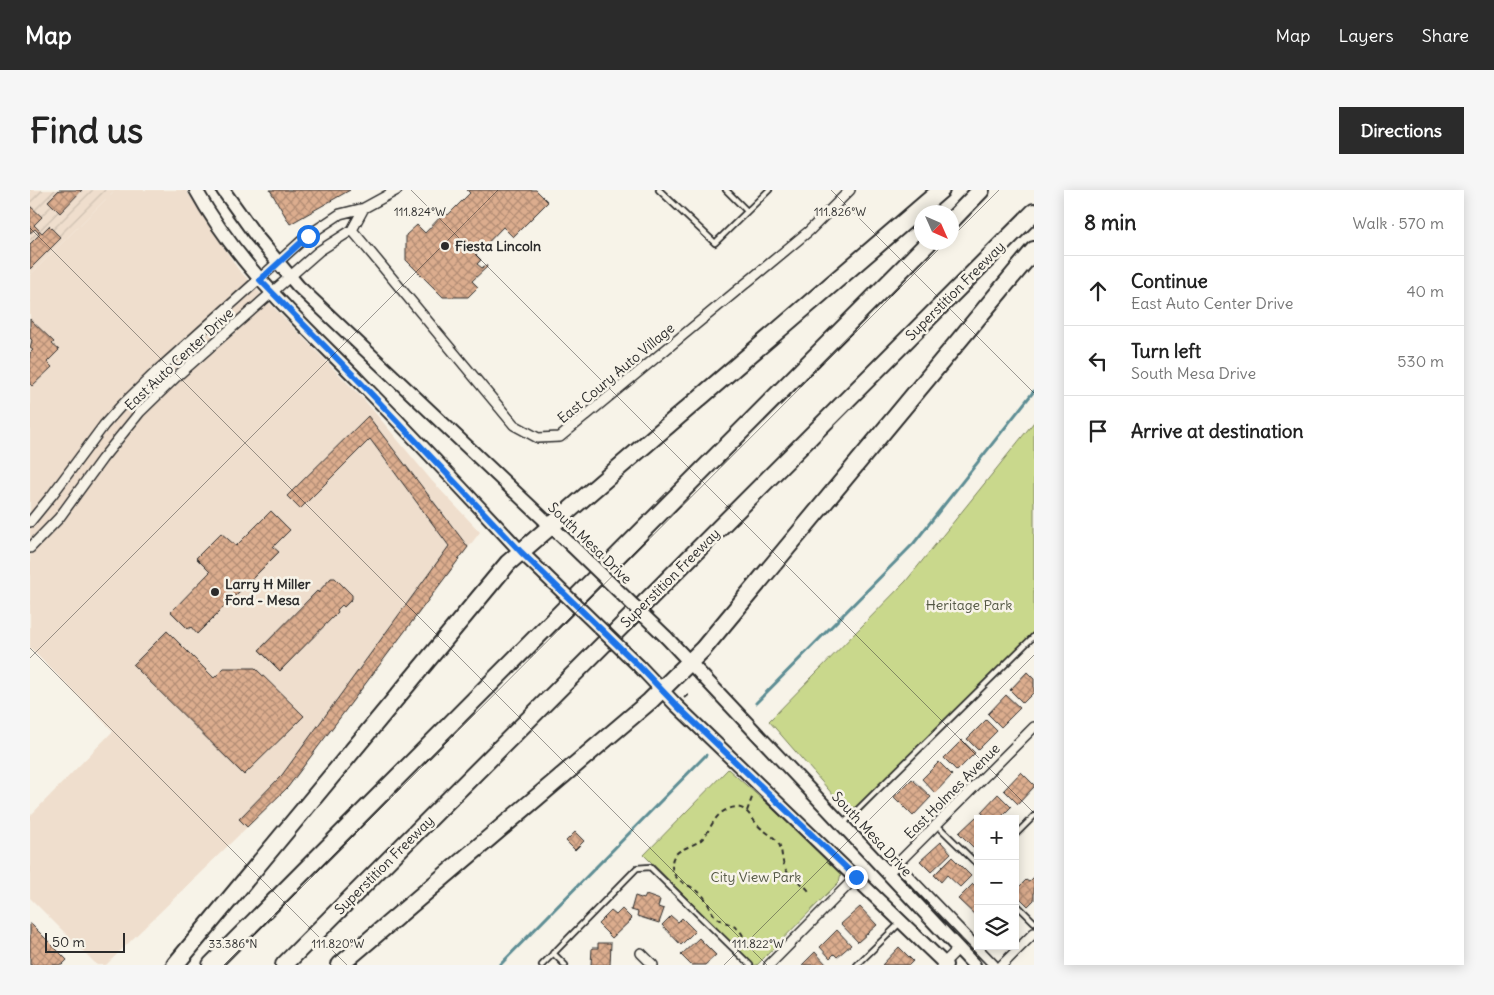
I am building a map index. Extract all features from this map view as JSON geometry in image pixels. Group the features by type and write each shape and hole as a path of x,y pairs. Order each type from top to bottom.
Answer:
{"highway":[{"path":"175,965 501,571 941,190"},
{"path":"959,213 982,190"},
{"name":"Superstition Freeway","path":"284,965 1034,212"},
{"path":"211,965 921,250"},
{"path":"340,965 546,791 661,690 703,649 1034,250"}],"main road":[{"path":"196,190 229,242 260,280 361,383 521,552 944,964"},
{"path":"216,190 232,204"},
{"name":"South Mesa Drive","path":"223,190 290,277 690,661 704,680 842,825 893,869 958,949 974,965"}],"street":[{"name":"East Auto Center Drive","path":"30,522 104,425 121,406 159,369 260,280 277,262 308,236 340,214 364,208 397,190"},
{"name":"East Coury Auto Village","path":"352,230 514,426 538,438 560,436 809,231 850,190"},
{"path":"352,230 364,208"},
{"name":"East Auto Center Drive","path":"30,548 59,518 102,458 140,412 176,377 290,277 331,242 352,230"},
{"name":"East Holmes Avenue","path":"893,869 1034,727"},
{"name":"South Mesa Drive","path":"893,869 994,965"},
{"path":"769,965 856,877"},
{"path":"1002,965 1034,933"},
{"path":"944,964 958,949"},
{"path":"641,954 653,965"}],"lane":[{"path":"660,190 715,243 769,190"},
{"path":"726,190 747,211"},
{"path":"842,825 1034,636"},
{"path":"1019,831 1034,816"},
{"path":"937,824 974,862"},
{"path":"542,965 638,868 650,867 750,965"},
{"path":"1017,905 1034,922"},
{"path":"857,965 902,921"},
{"path":"553,953 565,965"}],"path":[{"path":"682,700 690,693"},
{"path":"747,812 753,794"},
{"path":"766,944 756,946 751,944 744,938 739,929 722,922 715,916 703,895 678,879 672,866 676,853 698,843 705,836 714,819 720,813 736,808 747,812 761,829 774,838 779,844 782,860 792,878 806,887 810,893"}],"shaded area":[{"path":"30,190 115,190 30,275"},
{"path":"115,190 186,190 238,269 367,403 432,481 480,532 288,787 106,965 97,965 30,898 30,816 113,731 30,648 30,275"}],"green space":[{"name":"Heritage Park","path":"1034,422 1034,631 854,819 769,721 906,581"},
{"name":"City View Park","path":"728,769 799,832 841,873 839,882 757,965 754,965 644,855"}],"building":[{"path":"59,190 82,190 60,213 48,201"},
{"path":"270,190 350,190 290,224"},
{"name":"Fiesta Lincoln","path":"467,190 536,190 548,202 513,237 503,227 476,255 481,260 477,264 482,268 486,265 487,267 472,281 478,287 468,297 443,297 406,260 406,235 417,225 425,233 445,212 448,215 470,193"},
{"path":"30,206 42,217 34,225 42,233 49,226 61,238 30,269 30,244 40,234 35,229 30,233"},
{"path":"30,319 54,342 52,344 59,350 47,362 52,367 32,386 30,384 30,353 33,350 30,348 32,340 30,338"},
{"path":"368,416 468,547 288,787 247,827 239,819 282,775 449,546 370,439 300,509 287,496"},
{"name":"Larry H Miller Ford - Mesa","path":"271,511 290,530 273,547 279,552 197,634 191,627 188,629 171,612 210,572 196,558 221,533 236,546"},
{"path":"331,578 335,578 352,595 352,599 344,607 342,605 337,610 338,612 280,671 259,650 317,591 319,593"},
{"path":"167,631 214,678 224,668 255,668 304,716 244,775 133,665"},
{"path":"1027,672 1034,679 1034,692 1023,703 1010,690"},
{"path":"1006,695 1020,708 1001,727 988,714"},
{"path":"986,720 997,731 978,750 967,739"},
{"path":"962,740 975,753 957,771 944,758"},
{"path":"939,762 952,775 935,793 922,779"},
{"path":"1021,772 1034,787 1018,804 1004,790"},
{"path":"912,779 931,797 913,816 894,797"},
{"path":"998,794 1011,807 1003,815 984,815 981,812"},
{"path":"974,819 974,848 959,833"},
{"path":"575,832 584,841 575,850 566,841"},
{"path":"941,842 951,853 931,872 920,861"},
{"path":"952,857 971,876 960,887 947,875 941,882 934,875"},
{"path":"1034,877 1034,900 1028,906 1019,897 1019,887 1026,880 1029,882"},
{"path":"973,884 974,914 958,899"},
{"path":"646,895 660,900 658,907 664,909 659,923 637,916 638,912 631,910 635,896 644,899"},
{"path":"860,907 877,925 858,942 841,924"},
{"path":"622,909 632,919 612,938 598,924 611,911 616,915"},
{"path":"671,916 678,922 682,918 695,931 681,945 662,925"},
{"path":"30,923 67,960 62,965 30,965"},
{"path":"837,930 851,945 837,957 834,954 830,958 820,947"},
{"path":"699,938 716,955 705,965 691,965 681,955"},
{"path":"598,943 611,943 610,965 591,965 592,948 598,948"},
{"path":"899,947 913,961 909,965 882,965"},
{"path":"815,952 827,965 802,965"}],"waterway":[{"path":"756,703 914,543 1034,391"},
{"path":"500,965 706,755"}],"place":[{"name":"Fiesta Lincoln","path":"445,246"},
{"name":"Larry H Miller Ford - Mesa","path":"215,592"}],"route":[{"path":"308,236 267,271 260,280 361,383 521,552 639,666 676,705 856,877"}]}
